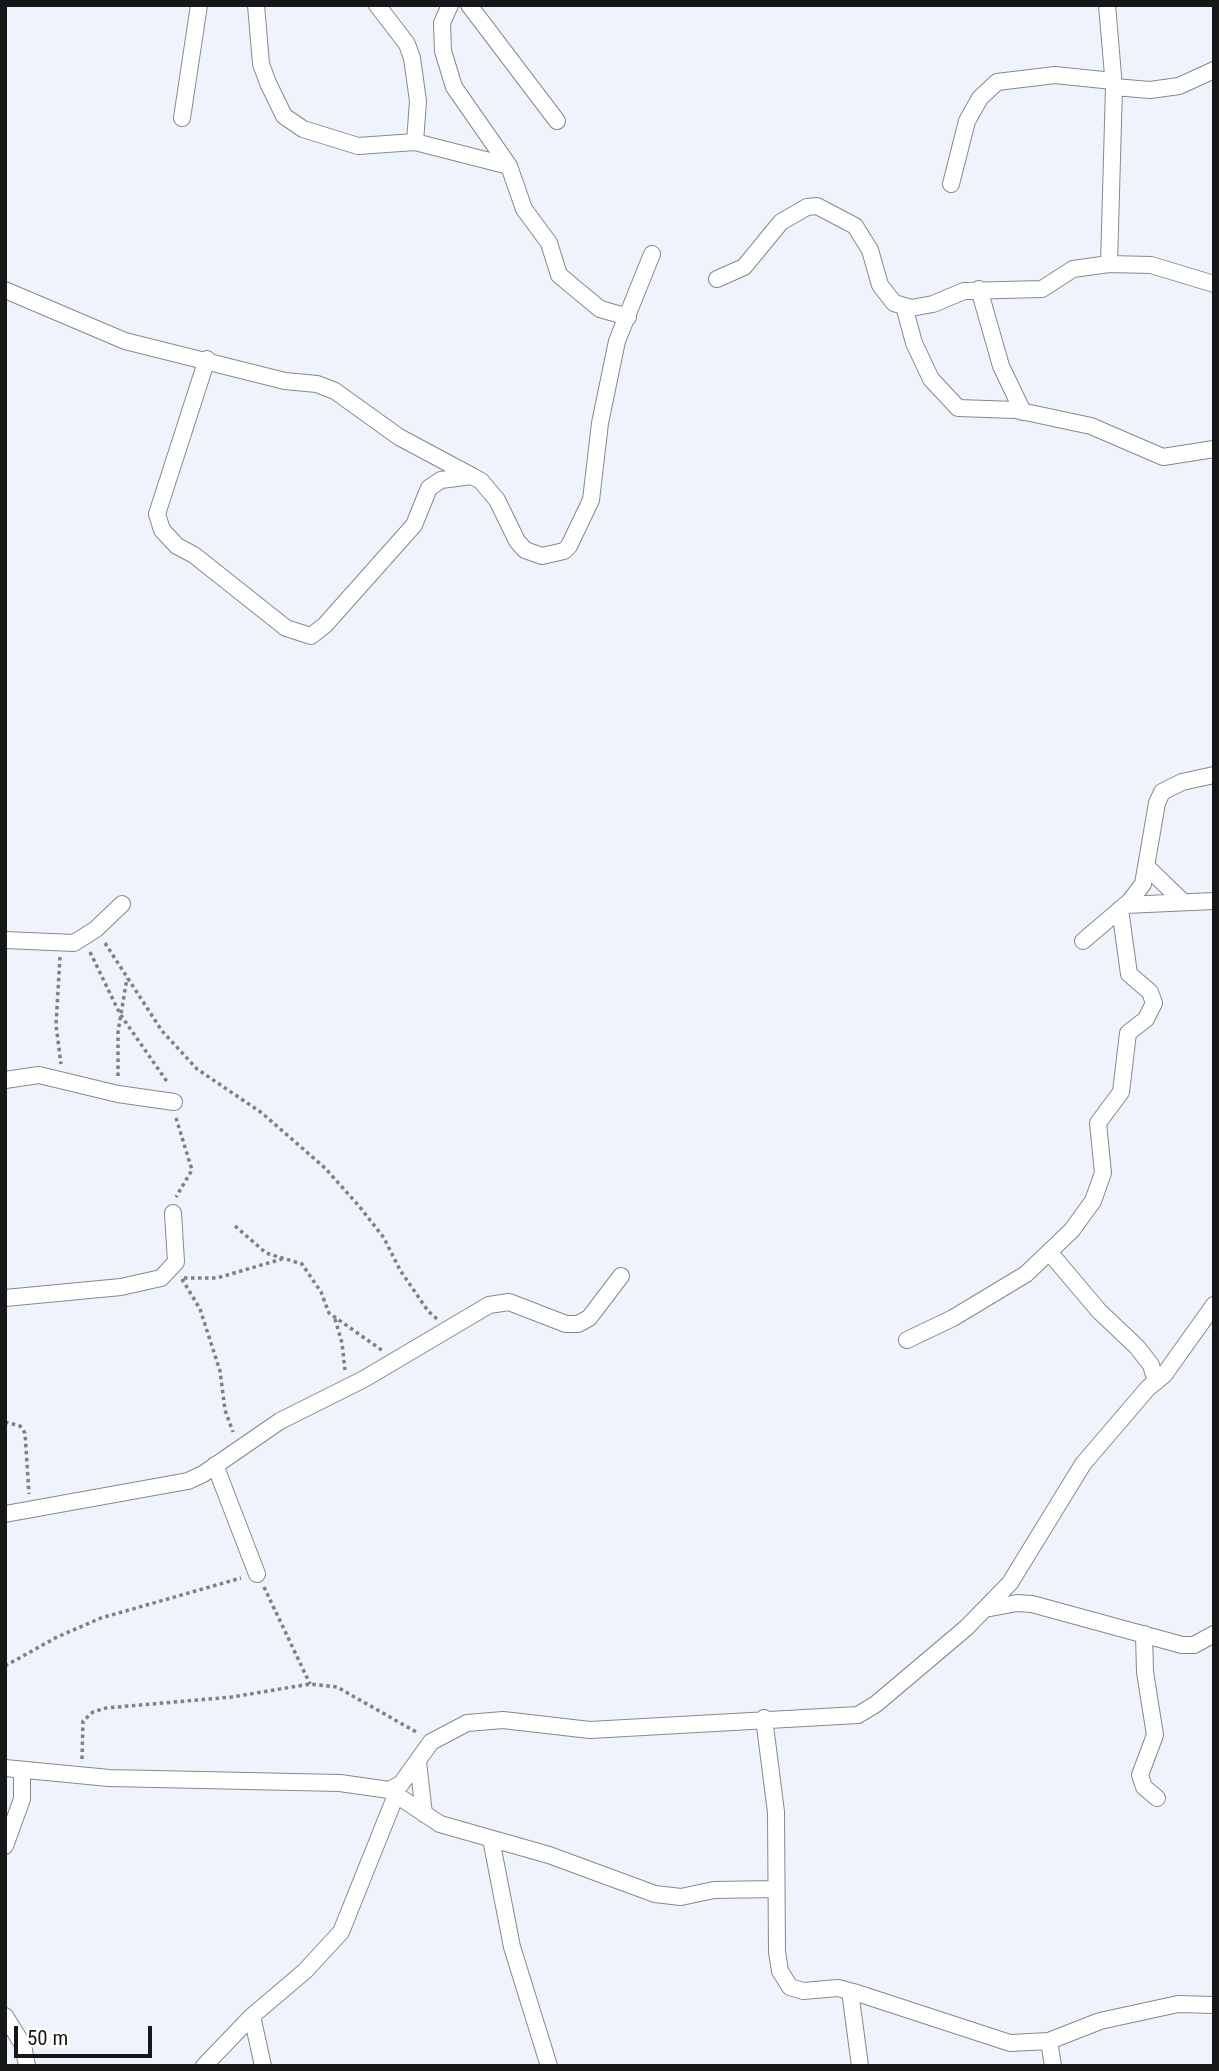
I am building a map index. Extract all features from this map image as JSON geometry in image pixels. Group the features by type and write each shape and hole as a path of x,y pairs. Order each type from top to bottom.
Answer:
{"street":[{"path":"182,118 199,5"},
{"path":"256,5 261,64 276,105 284,116 303,129 358,146 415,142 509,166"},
{"path":"377,5 407,44 412,58 418,100 415,142"},
{"path":"450,5 442,23 443,51 454,87 509,166 524,209 549,243 562,280 600,309 628,317"},
{"path":"469,5 556,121"},
{"path":"1107,5 1113,84 1109,264"},
{"path":"951,184 967,121 980,98 997,82 1055,75 1150,90 1179,86 1214,71"},
{"path":"717,279 744,267 781,222 807,207 817,206 855,226 870,250 880,285 894,303 904,306 920,308 947,296 979,289 1015,292 1042,289 1073,269 1109,264 1152,265 1214,284"},
{"path":"5,290 125,341 208,359 285,381 317,384 335,391 399,437 471,476 490,491 525,550 542,556 564,551 569,546 592,500 594,457 617,341 652,254"},
{"path":"979,289 1001,366 1023,412"},
{"path":"904,306 914,343 931,379 951,405 958,408 1023,412 1091,426 1163,457 1214,449"},
{"path":"208,359 157,514 162,530 177,546 194,555 245,597 297,633 311,636 325,625 414,524 433,484 471,476"},
{"path":"1083,941 1123,907 1143,884 1148,868 1155,812 1162,792 1181,782 1214,775"},
{"path":"1148,868 1181,900"},
{"path":"1123,907 1181,900 1214,901"},
{"path":"5,940 61,944 90,934 122,904"},
{"path":"907,1340 953,1318 1026,1274 1072,1230 1100,1186 1103,1173 1098,1123 1121,1092 1128,1033 1153,1010 1153,996 1129,974 1123,907"},
{"path":"5,1080 39,1074 118,1094 174,1102"},
{"path":"5,1298 121,1287 160,1278 176,1262 173,1213"},
{"path":"1050,1253 1099,1311 1142,1353 1154,1370 1156,1382"},
{"path":"5,1514 188,1480 280,1421 396,1360 471,1314 499,1302 519,1304 566,1324 578,1324 589,1318 621,1276"},
{"path":"204,2066 251,2016 305,1971 341,1932 393,1792 431,1742 451,1728 475,1722 503,1720 590,1730 858,1714 898,1685 985,1609 1010,1583 1083,1464 1164,1375 1214,1305"},
{"path":"215,1465 257,1574"},
{"path":"985,1609 1032,1604 1182,1645 1194,1645 1214,1634"},
{"path":"1144,1634 1145,1672 1155,1735 1140,1775 1144,1787 1157,1798"},
{"path":"764,1718 776,1812 776,1952 784,1980 795,1990 838,1988 1010,2043 1049,2041 1100,2021 1178,2004 1214,2005"},
{"path":"418,1762 424,1814"},
{"path":"5,1768 83,1776 340,1783 393,1792 440,1824 549,1855 669,1897 714,1890 774,1889"},
{"path":"5,1846 23,1799 22,1770"},
{"path":"491,1839 512,1947 549,2066"},
{"path":"850,1992 860,2066"},
{"path":"5,2016 23,2045 27,2066"},
{"path":"251,2016 263,2066"},
{"path":"1049,2041 1054,2066"}],"path":[{"path":"90,934 127,978 162,1031 197,1069 262,1113 334,1178 384,1238 400,1270 428,1311 449,1329"},
{"path":"90,934 120,1014 162,1073 174,1102 175,1116 192,1170 177,1197 173,1213"},
{"path":"61,944 56,1025 61,1079"},
{"path":"118,1094 116,1056 127,978"},
{"path":"235,1226 266,1253 288,1258 302,1264 307,1270 335,1318 345,1361 343,1389"},
{"path":"241,1447 228,1423 220,1371 201,1309 181,1278 217,1278 288,1258"},
{"path":"335,1318 396,1360"},
{"path":"5,1422 20,1426 25,1433 30,1510"},
{"path":"5,1666 57,1637 101,1618 148,1607 257,1574 310,1684"},
{"path":"83,1776 80,1734 82,1721 93,1712 106,1708 232,1697 310,1684 337,1687 431,1742"}]}
